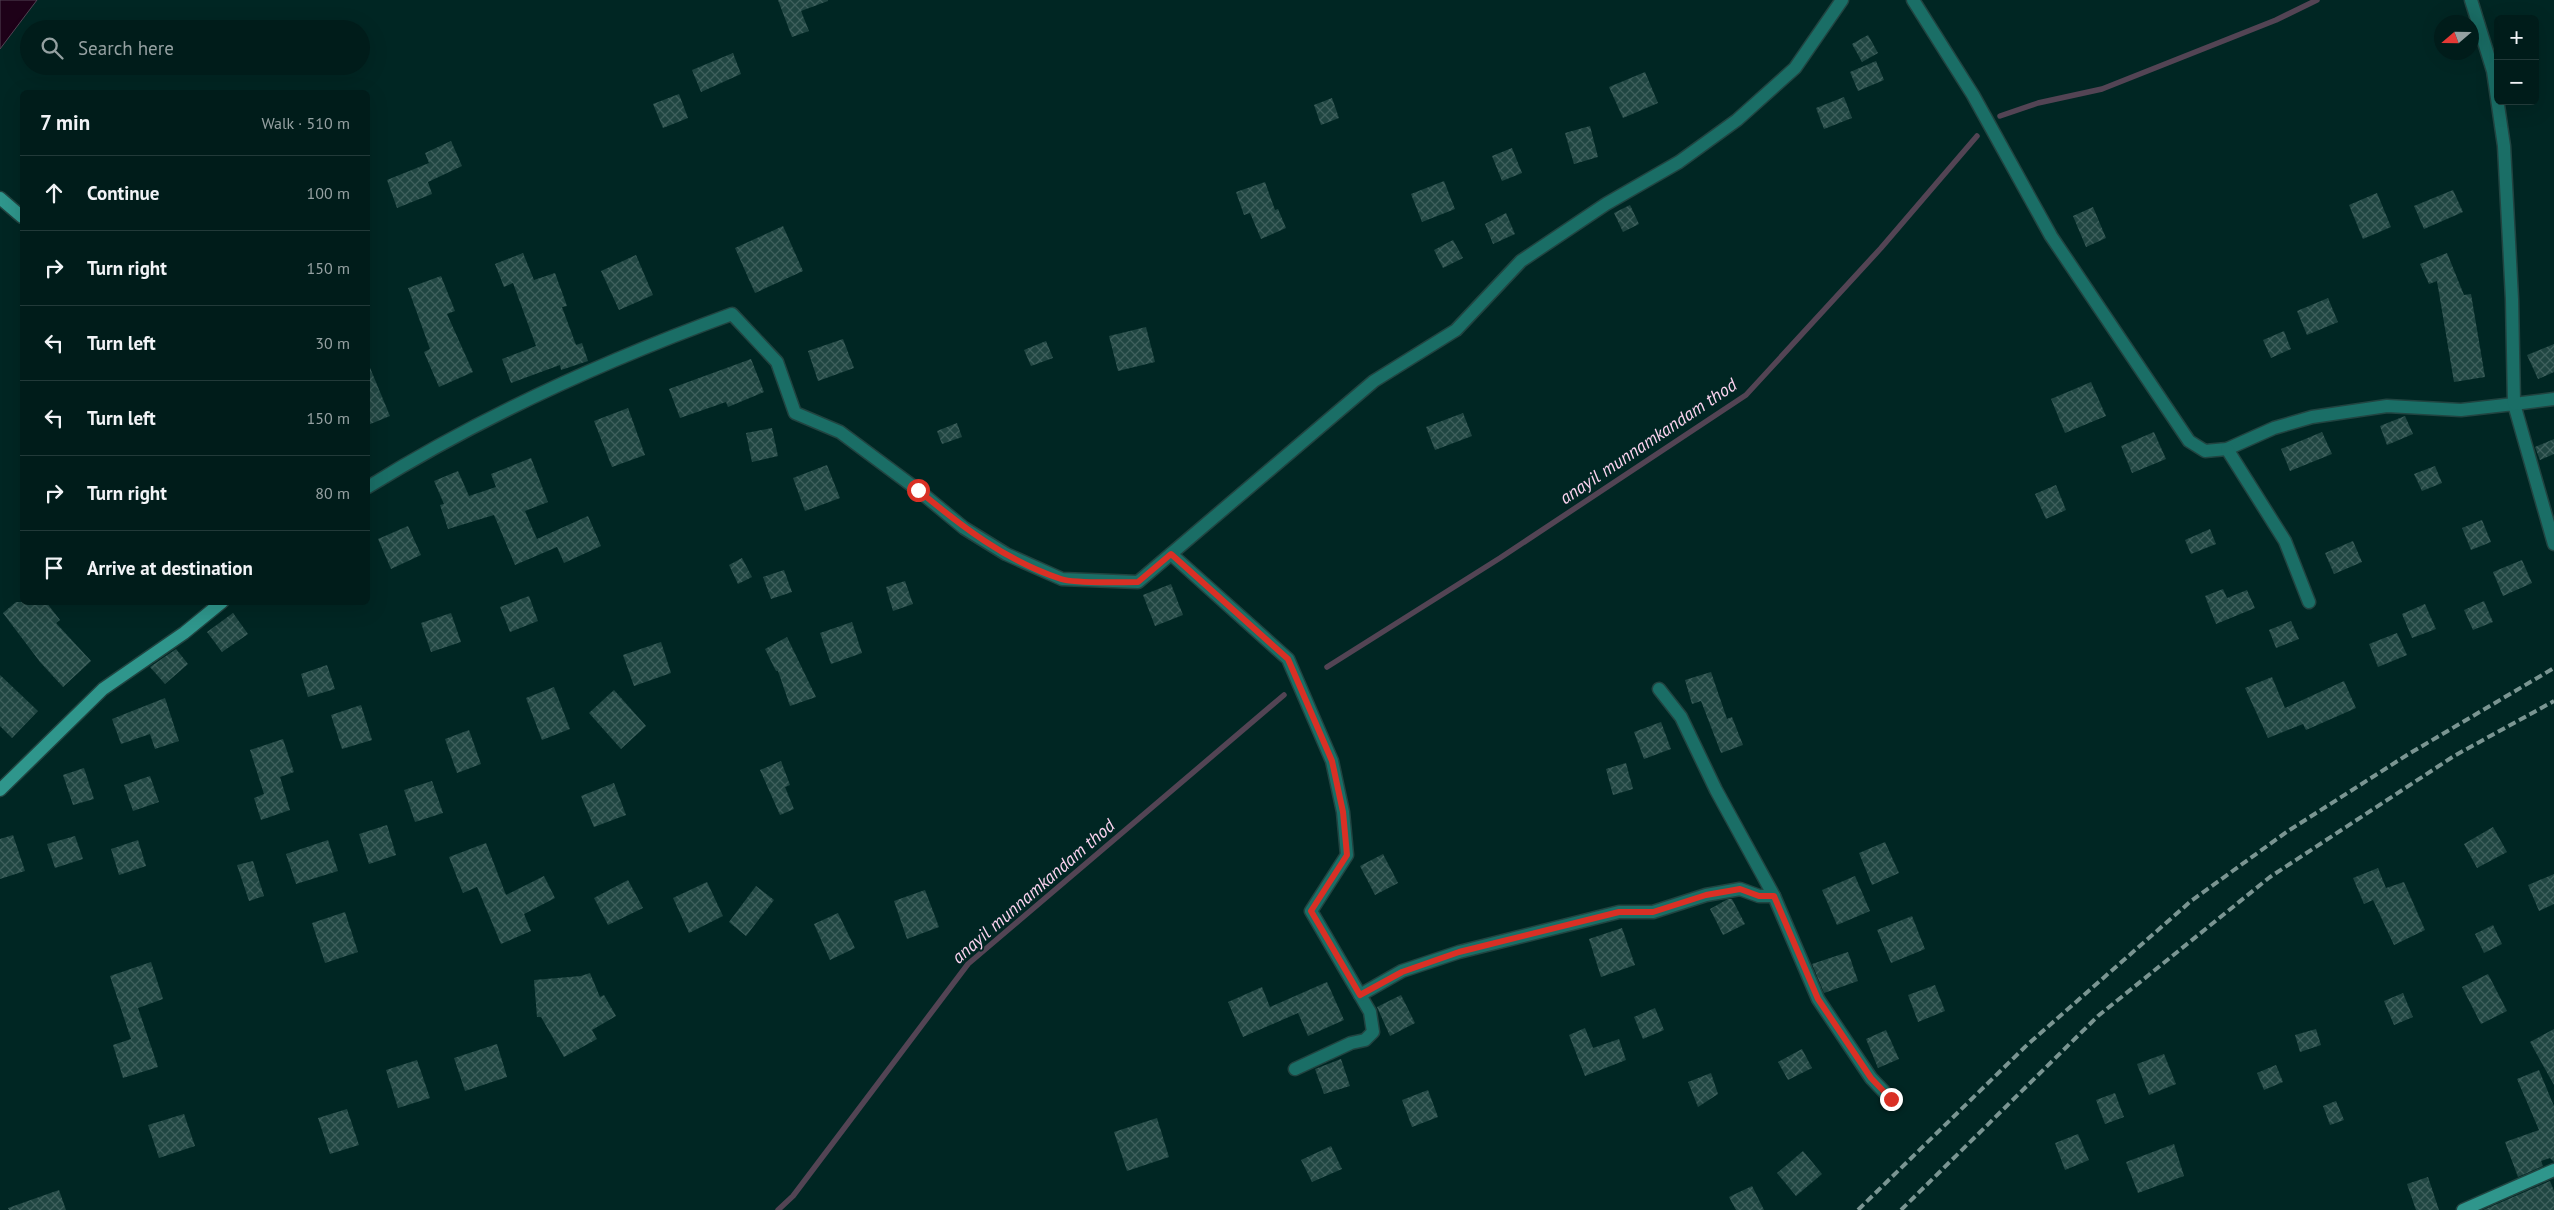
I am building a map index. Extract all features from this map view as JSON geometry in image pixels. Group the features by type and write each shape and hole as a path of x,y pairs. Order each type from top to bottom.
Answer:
{"main road":[{"path":"0,198 20,215"},
{"path":"0,790 103,689 184,634 218,605"},
{"path":"2463,1210 2554,1170"}],"street":[{"path":"370,486 500,413 606,364 732,314 777,362 795,413 840,432 918,490 964,528 1006,554 1062,579 1138,582 1374,381 1456,330 1521,261 1606,204 1679,162 1737,120 1795,68 1842,0"},
{"path":"1913,0 1973,95 2051,236 2189,441 2205,451 2227,449 2274,428 2321,416 2387,406 2461,410 2554,399"},
{"path":"2471,0 2493,72 2504,146 2512,299 2514,404 2554,544"},
{"path":"2227,449 2285,541 2309,602"},
{"path":"1171,554 1288,659 1332,761 1343,812 1347,855 1311,911 1370,1012 1373,1032 1365,1040 1352,1042 1295,1069"},
{"path":"1659,689 1681,717 1716,790 1774,896 1818,999 1871,1078 1891,1099"},
{"path":"1360,995 1402,972 1459,952 1619,912 1653,912 1706,895 1740,889 1759,896 1774,896"}],"shaded area":[{"path":"0,0 37,0 20,20 0,49"}],"building":[{"path":"778,0 828,1 801,11 809,31 792,37"},
{"path":"1868,35 1878,53 1862,62 1852,44"},
{"path":"733,53 741,74 701,92 692,70"},
{"path":"1876,61 1884,80 1858,91 1850,72"},
{"path":"1645,72 1658,103 1623,118 1609,87"},
{"path":"679,94 688,118 663,128 653,104"},
{"path":"1844,97 1852,118 1824,129 1816,108"},
{"path":"1332,98 1339,118 1321,125 1314,105"},
{"path":"1590,126 1598,157 1574,164 1565,133"},
{"path":"451,141 462,166 428,182 432,194 397,208 387,180 429,163 425,153"},
{"path":"1512,148 1522,173 1502,181 1492,156"},
{"path":"1444,181 1455,209 1422,222 1411,194"},
{"path":"1265,182 1275,210 1278,209 1286,228 1261,239 1250,213 1244,215 1236,192"},
{"path":"2453,190 2463,212 2424,229 2414,206"},
{"path":"2377,193 2391,227 2363,239 2349,205"},
{"path":"1630,205 1639,224 1623,232 1614,213"},
{"path":"2093,207 2106,238 2086,247 2073,216"},
{"path":"1506,213 1515,234 1493,244 1485,224"},
{"path":"783,226 803,271 755,293 735,248"},
{"path":"1453,240 1463,258 1443,268 1434,250"},
{"path":"523,253 534,280 555,273 567,306 562,307 576,345 582,343 588,361 561,370 560,365 511,383 502,359 536,346 513,283 504,287 495,264"},
{"path":"2447,253 2464,295 2471,294 2485,377 2454,382 2437,281 2429,284 2420,264"},
{"path":"636,255 653,295 619,310 601,271"},
{"path":"441,276 455,311 447,314 473,372 439,387 424,352 430,349 408,288"},
{"path":"2328,298 2338,322 2307,335 2297,311"},
{"path":"1146,327 1155,362 1118,371 1109,336"},
{"path":"2284,331 2291,349 2271,358 2263,340"},
{"path":"843,339 854,368 818,381 808,351"},
{"path":"1046,341 1053,358 1031,366 1024,350"},
{"path":"2554,344 2554,372 2538,379 2527,355"},
{"path":"751,359 764,392 728,407 726,402 680,418 669,389"},
{"path":"370,368 390,416 370,424"},
{"path":"2091,382 2106,416 2065,433 2051,399"},
{"path":"628,408 645,455 612,467 594,421"},
{"path":"1463,413 1472,436 1435,450 1426,427"},
{"path":"2405,416 2413,434 2387,445 2380,426"},
{"path":"957,423 962,437 942,444 937,431"},
{"path":"772,428 778,456 752,462 746,433"},
{"path":"2154,432 2166,459 2132,473 2121,446"},
{"path":"2322,432 2332,454 2290,471 2281,449"},
{"path":"2554,439 2554,454 2540,460 2535,447"},
{"path":"531,458 548,502 525,511 537,539 588,516 601,546 564,563 557,547 515,565 494,515 448,529 440,505 444,504 434,481 458,471 469,496 496,487 491,474"},
{"path":"827,465 840,498 805,511 793,478"},
{"path":"2435,466 2442,483 2422,491 2414,474"},
{"path":"2056,485 2066,510 2046,519 2035,494"},
{"path":"2482,520 2491,542 2471,550 2462,528"},
{"path":"408,526 421,555 391,569 378,539"},
{"path":"2210,529 2216,544 2191,554 2185,540"},
{"path":"2353,541 2362,562 2334,574 2325,553"},
{"path":"742,558 752,577 738,584 729,565"},
{"path":"2522,560 2532,583 2503,596 2493,572"},
{"path":"784,570 792,592 771,599 763,577"},
{"path":"905,581 913,604 893,611 886,587"},
{"path":"1171,584 1183,615 1155,626 1143,595"},
{"path":"2223,589 2227,598 2247,590 2255,608 2216,624 2205,596"},
{"path":"529,596 538,621 510,632 500,607"},
{"path":"2484,601 2493,622 2473,630 2464,610"},
{"path":"16,602 20,602 20,605 48,605 60,620 56,623 91,661 63,687 40,662 3,613"},
{"path":"2425,604 2436,629 2412,638 2402,614"},
{"path":"233,613 248,634 222,652 207,632"},
{"path":"451,613 461,642 431,652 421,623"},
{"path":"2291,621 2299,639 2276,648 2269,630"},
{"path":"852,622 862,653 831,664 820,633"},
{"path":"2397,633 2407,655 2378,667 2369,644"},
{"path":"787,637 816,697 790,706 778,671 776,671 765,649"},
{"path":"661,642 671,673 634,686 623,655"},
{"path":"176,649 188,664 165,684 150,667"},
{"path":"327,665 335,689 308,697 301,674"},
{"path":"1711,672 1727,719 1732,717 1743,745 1721,753 1701,701 1692,704 1685,680"},
{"path":"0,675 38,711 12,738 0,726"},
{"path":"2272,677 2285,708 2344,681 2356,708 2306,730 2303,724 2268,738 2245,688"},
{"path":"554,687 570,729 542,740 526,698"},
{"path":"614,690 646,726 621,749 589,713"},
{"path":"165,698 179,741 155,749 150,734 121,744 112,719"},
{"path":"361,705 372,740 342,749 331,715"},
{"path":"1661,722 1671,749 1644,759 1634,732"},
{"path":"469,730 481,764 457,773 445,739"},
{"path":"283,739 294,772 280,777 290,810 261,820 254,798 264,794 250,750"},
{"path":"781,761 790,785 785,787 794,809 780,815 760,770"},
{"path":"1626,763 1633,789 1613,795 1606,769"},
{"path":"84,768 94,799 73,805 63,775"},
{"path":"150,776 159,802 133,811 124,785"},
{"path":"432,781 443,813 415,822 404,790"},
{"path":"614,783 626,815 594,827 581,796"},
{"path":"387,825 396,855 369,864 359,834"},
{"path":"2493,827 2507,852 2477,868 2464,844"},
{"path":"13,835 25,871 0,879 0,839"},
{"path":"75,836 83,859 55,868 47,844"},
{"path":"138,840 146,866 119,875 111,849"},
{"path":"328,840 338,871 296,884 286,854"},
{"path":"1885,842 1899,873 1872,885 1859,853"},
{"path":"486,843 506,895 544,876 555,898 524,914 531,931 501,944 477,887 463,893 449,857"},
{"path":"1383,854 1398,883 1375,895 1360,866"},
{"path":"253,861 264,896 249,901 237,865"},
{"path":"2378,868 2386,888 2404,882 2425,930 2394,945 2373,900 2364,904 2353,878"},
{"path":"2554,874 2554,904 2539,911 2528,885"},
{"path":"1855,876 1870,911 1837,925 1822,890"},
{"path":"628,880 643,908 608,925 594,898"},
{"path":"707,882 723,916 689,933 673,898"},
{"path":"756,886 774,900 746,936 729,922"},
{"path":"925,890 939,927 907,939 894,901"},
{"path":"1728,899 1732,899 1745,924 1723,935 1710,909"},
{"path":"345,912 358,952 325,963 312,923"},
{"path":"838,913 855,948 830,960 814,924"},
{"path":"1912,916 1925,949 1891,963 1877,930"},
{"path":"2493,925 2502,944 2484,953 2475,934"},
{"path":"1622,928 1635,965 1601,977 1589,939"},
{"path":"1848,952 1858,981 1824,993 1812,964"},
{"path":"151,962 163,999 138,1008 158,1067 123,1078 113,1045 131,1039 110,976"},
{"path":"590,973 600,997 604,995 616,1016 592,1030 597,1039 564,1057 541,1017 537,1017 534,980 581,976"},
{"path":"2488,974 2507,1011 2481,1024 2462,987"},
{"path":"1327,982 1344,1020 1308,1036 1298,1013 1243,1037 1228,1002 1262,987 1270,1007"},
{"path":"1935,985 1945,1011 1918,1022 1908,995"},
{"path":"2403,993 2413,1017 2394,1025 2384,1001"},
{"path":"1401,995 1415,1023 1390,1036 1377,1007"},
{"path":"1655,1008 1664,1030 1643,1039 1634,1017"},
{"path":"1585,1028 1593,1048 1619,1039 1626,1060 1585,1076 1569,1035"},
{"path":"2316,1029 2321,1045 2300,1052 2295,1035"},
{"path":"2554,1029 2554,1085 2530,1042"},
{"path":"1886,1030 1899,1059 1878,1068 1866,1039"},
{"path":"497,1044 507,1077 465,1091 454,1058"},
{"path":"1802,1049 1812,1068 1788,1080 1778,1062"},
{"path":"2164,1054 2176,1084 2149,1095 2137,1064"},
{"path":"1341,1059 1350,1086 1324,1094 1315,1069"},
{"path":"417,1060 430,1098 398,1108 386,1070"},
{"path":"2276,1065 2283,1082 2264,1090 2257,1073"},
{"path":"2539,1070 2554,1106 2554,1162 2550,1158 2541,1161 2543,1166 2518,1177 2505,1142 2539,1130 2517,1079"},
{"path":"1711,1073 1718,1094 1698,1107 1688,1082"},
{"path":"1428,1090 1438,1117 1412,1127 1402,1100"},
{"path":"2115,1093 2124,1117 2105,1124 2096,1100"},
{"path":"2336,1101 2344,1120 2330,1125 2323,1106"},
{"path":"347,1109 359,1145 330,1154 318,1118"},
{"path":"184,1114 195,1146 159,1158 148,1125"},
{"path":"1157,1118 1169,1157 1127,1171 1114,1132"},
{"path":"2078,1134 2089,1160 2065,1170 2055,1143"},
{"path":"2174,1144 2184,1176 2138,1193 2126,1162"},
{"path":"1331,1146 1342,1169 1312,1182 1301,1160"},
{"path":"1803,1151 1822,1174 1796,1196 1777,1173"},
{"path":"2428,1177 2439,1210 2416,1210 2407,1184"},
{"path":"2550,1181 2554,1191 2554,1210 2483,1210"},
{"path":"1752,1186 1764,1210 1736,1210 1729,1197"},
{"path":"59,1190 66,1210 9,1210 8,1208"}],"waterway":[{"name":"anayil munnamkandam thod","path":"2000,116 2038,103 2102,89 2276,20 2317,0"},
{"name":"anayil munnamkandam thod","path":"1327,667 1500,558 1746,395 1881,248 1977,136"},
{"name":"anayil munnamkandam thod","path":"778,1210 793,1196 968,964 1284,695"}],"railway":[{"path":"1858,1210 2027,1045 2191,901 2288,831 2407,755 2554,668"},
{"path":"1901,1210 2098,1016 2270,877 2454,756 2554,701"}],"route":[{"path":"918,490 964,528 1006,554 1062,579 1138,582 1171,554 1288,659 1332,761 1343,812 1347,855 1311,911 1320,930 1360,995 1402,972 1459,952 1619,912 1653,912 1706,895 1740,889 1759,896 1774,896 1798,948 1818,999 1871,1078 1891,1099"}]}
